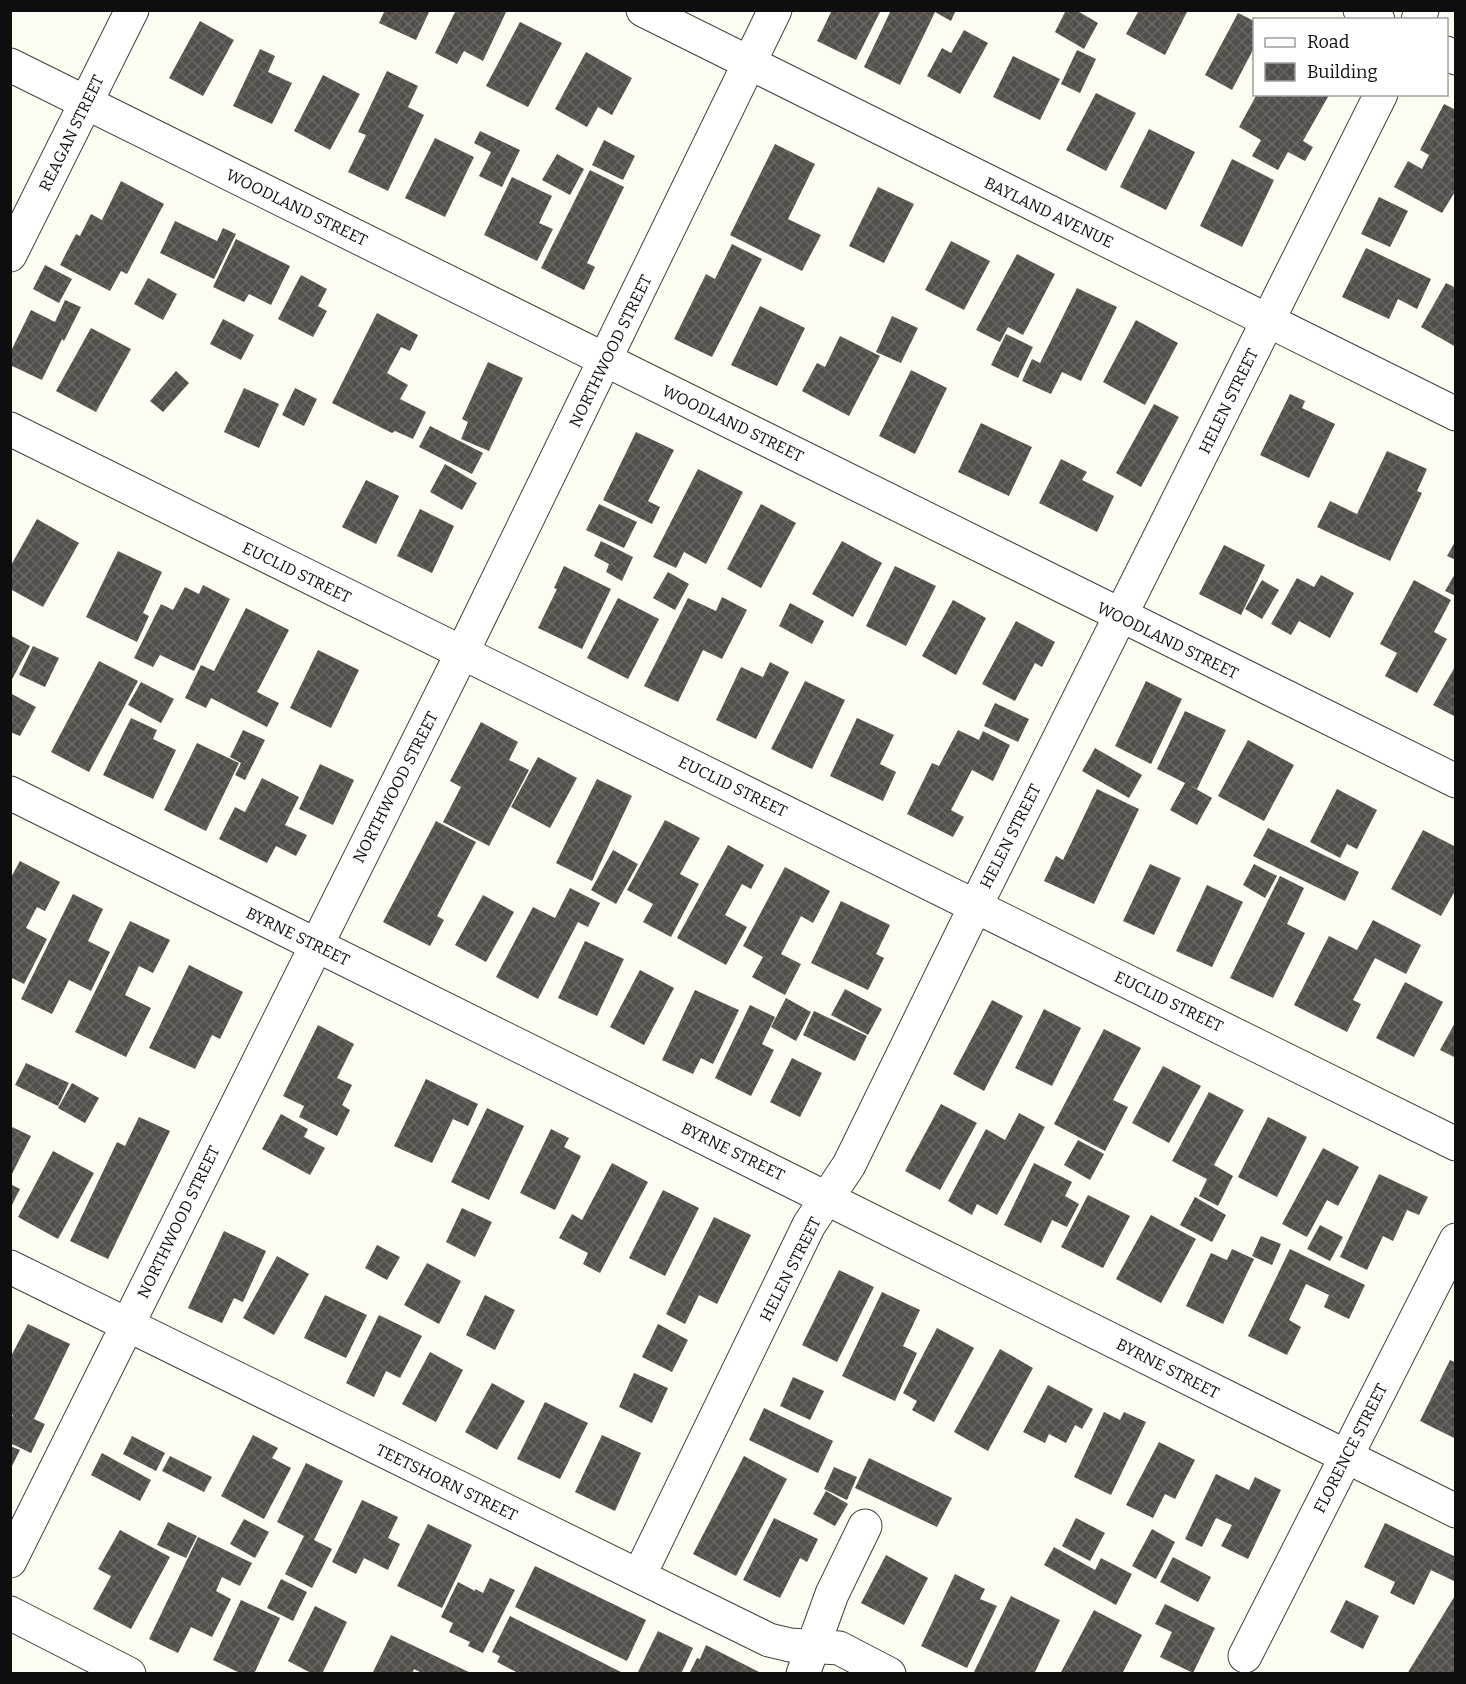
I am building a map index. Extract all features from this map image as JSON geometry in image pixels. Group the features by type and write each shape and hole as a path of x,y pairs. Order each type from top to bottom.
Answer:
{"street":[{"name":"REAGAN STREET","path":"10,255 132,10"},
{"name":"BAYLAND AVENUE","path":"643,10 1455,414"},
{"name":"NORTHWOOD STREET","path":"10,1561 462,653 775,10"},
{"path":"1360,10 1374,18"},
{"name":"WOODLAND STREET","path":"10,65 1455,782"},
{"name":"HELEN STREET","path":"639,1576 809,1225 849,1165 976,905 1380,96"},
{"name":"EUCLID STREET","path":"10,429 1455,1144"},
{"name":"BYRNE STREET","path":"10,793 1455,1510"},
{"name":"FLORENCE STREET","path":"1245,1656 1455,1240"},
{"name":"TEETSHORN STREET","path":"10,1267 769,1640 790,1646 808,1660 839,1648 889,1674"},
{"path":"808,1660 832,1594 865,1526"},
{"path":"10,1612 129,1674"}],"building":[{"path":"385,10 430,10 416,40 379,23"},
{"path":"456,10 507,10 483,61 464,51 457,64 435,53"},
{"path":"832,10 881,10 856,60 817,41"},
{"path":"891,10 956,10 951,21 935,12 900,85 864,67"},
{"path":"1066,10 1076,10 1098,23 1084,49 1055,32"},
{"path":"1139,10 1188,10 1165,55 1126,34"},
{"path":"1238,13 1253,20 1253,50 1232,90 1205,75"},
{"path":"200,21 234,40 203,96 169,78"},
{"path":"520,22 562,43 528,107 486,86"},
{"path":"964,30 988,43 960,94 927,76 942,48 951,53"},
{"path":"260,49 275,56 268,72 292,83 272,124 233,106"},
{"path":"1077,50 1096,59 1080,93 1061,84"},
{"path":"586,52 632,78 612,115 598,107 587,127 555,109"},
{"path":"1013,56 1060,79 1040,120 993,97"},
{"path":"387,71 418,86 408,107 424,115 388,191 348,172 366,135 358,132"},
{"path":"323,75 360,94 330,150 294,131"},
{"path":"1096,93 1136,113 1106,171 1066,150"},
{"path":"1256,96 1328,96 1303,141 1313,147 1305,161 1288,152 1278,170 1252,156 1261,140 1239,127"},
{"path":"1444,104 1456,110 1456,190 1442,213 1394,187 1408,161 1422,169 1429,155 1420,150"},
{"path":"1149,129 1195,152 1166,210 1120,187"},
{"path":"480,131 520,150 502,187 479,176 491,152 474,143"},
{"path":"435,138 474,157 445,217 405,198"},
{"path":"604,140 635,156 623,180 592,165"},
{"path":"775,144 815,164 788,219 821,235 802,271 730,235"},
{"path":"557,154 584,169 570,195 542,180"},
{"path":"1232,159 1274,180 1242,247 1200,226"},
{"path":"590,170 624,187 587,263 595,267 584,290 541,268"},
{"path":"512,177 552,196 539,223 553,229 537,261 484,235"},
{"path":"121,181 164,204 127,274 121,271 110,291 60,265 76,234 80,236 91,214 102,220"},
{"path":"878,187 914,204 884,263 849,246"},
{"path":"1379,197 1408,211 1390,247 1361,234"},
{"path":"175,221 217,241 223,228 236,234 214,279 160,253"},
{"path":"236,239 290,266 271,305 249,294 244,302 213,287"},
{"path":"951,241 990,261 964,310 925,290"},
{"path":"732,244 762,259 712,357 674,339 706,274 715,279"},
{"path":"1366,248 1431,279 1417,309 1398,299 1389,319 1342,297"},
{"path":"1017,254 1055,274 1023,335 1008,327 1000,342 976,330"},
{"path":"45,265 72,279 59,303 33,289"},
{"path":"301,275 327,289 318,306 327,311 313,337 278,319"},
{"path":"148,278 177,294 163,320 134,304"},
{"path":"1446,283 1456,288 1456,347 1421,327"},
{"path":"1077,288 1117,307 1081,381 1062,372 1051,394 1022,381 1032,359 1040,363"},
{"path":"65,300 81,307 42,380 10,365 10,353 31,310 55,322"},
{"path":"760,306 805,328 777,386 731,365"},
{"path":"377,313 418,335 410,351 401,347 387,373 408,385 400,399 426,412 413,439 395,431 392,433 332,403"},
{"path":"892,316 918,328 901,363 876,352"},
{"path":"223,319 254,335 241,360 210,344"},
{"path":"1136,320 1178,343 1145,405 1103,382"},
{"path":"91,328 131,349 96,412 56,391"},
{"path":"1006,334 1033,347 1018,378 991,365"},
{"path":"840,336 880,356 849,416 802,391 817,363 825,367"},
{"path":"488,362 523,378 489,451 461,439 468,422 462,419"},
{"path":"911,370 947,388 915,454 879,436"},
{"path":"176,371 189,383 163,412 150,401"},
{"path":"244,388 279,404 259,448 224,432"},
{"path":"295,388 317,399 304,426 282,415"},
{"path":"1290,394 1305,401 1302,408 1335,424 1309,478 1260,455"},
{"path":"1154,404 1179,417 1141,487 1116,473"},
{"path":"981,423 1032,447 1009,496 958,472"},
{"path":"430,426 483,453 472,474 419,447"},
{"path":"636,432 674,450 648,501 660,507 652,524 603,500"},
{"path":"1387,451 1427,469 1417,491 1422,493 1390,561 1317,527 1330,501 1357,514"},
{"path":"1061,459 1087,472 1082,480 1114,496 1097,532 1039,503"},
{"path":"445,464 477,483 462,510 430,492"},
{"path":"698,469 743,492 706,564 684,552 676,568 653,557"},
{"path":"366,480 399,496 376,544 342,527"},
{"path":"599,504 637,522 624,548 586,530"},
{"path":"761,504 796,523 761,588 727,569"},
{"path":"420,509 454,526 432,573 397,556"},
{"path":"37,519 79,543 43,607 10,589 10,567"},
{"path":"1456,540 1456,560 1447,556"},
{"path":"601,541 633,557 622,581 606,572 609,564 594,556"},
{"path":"842,541 882,563 853,617 812,594"},
{"path":"1224,545 1265,565 1241,615 1199,594"},
{"path":"118,551 162,572 143,613 149,616 137,642 86,617"},
{"path":"564,566 611,589 582,649 538,628 557,589 554,588"},
{"path":"895,566 936,586 906,646 866,626"},
{"path":"668,572 689,584 675,610 653,598"},
{"path":"1456,572 1456,596 1445,591"},
{"path":"1321,575 1354,593 1330,638 1299,621 1291,635 1271,624 1297,578 1314,587"},
{"path":"1262,580 1279,590 1262,619 1245,609"},
{"path":"1414,580 1451,600 1434,632 1447,639 1417,693 1385,676 1397,653 1380,644"},
{"path":"203,585 230,599 194,671 160,655 153,667 134,658 161,604 173,610 185,587 199,594"},
{"path":"722,597 747,610 722,659 703,650 678,702 644,686 688,598 716,611"},
{"path":"618,598 659,619 628,679 587,658"},
{"path":"953,600 986,618 956,675 922,656"},
{"path":"790,603 824,621 812,644 779,626"},
{"path":"246,608 289,630 257,692 279,703 267,727 211,698 206,708 185,698 201,665 214,671"},
{"path":"1016,621 1055,642 1042,667 1035,663 1015,701 982,684"},
{"path":"10,635 30,646 10,683"},
{"path":"33,646 59,658 45,687 19,675"},
{"path":"318,650 359,670 331,728 290,708"},
{"path":"99,661 138,681 89,772 51,752"},
{"path":"770,662 789,672 756,739 716,720 741,667 763,677"},
{"path":"1456,665 1456,717 1433,705"},
{"path":"805,681 845,700 812,769 771,749"},
{"path":"1146,681 1182,699 1151,764 1115,746"},
{"path":"141,682 174,699 161,723 128,705"},
{"path":"10,693 36,707 20,736 10,732"},
{"path":"995,703 1029,719 1018,742 984,726"},
{"path":"1185,711 1226,730 1197,789 1189,785 1212,798 1197,825 1170,810 1185,783 1157,769"},
{"path":"131,718 157,730 153,739 176,750 153,799 103,775"},
{"path":"857,718 894,735 880,764 896,772 883,801 830,776"},
{"path":"481,722 518,742 509,760 529,770 489,846 443,822 461,787 450,781"},
{"path":"243,730 265,740 245,780 235,775 241,763 230,757"},
{"path":"958,730 979,740 983,731 1010,745 993,781 972,770 951,810 964,817 953,837 907,814 932,763 939,766"},
{"path":"1248,740 1294,765 1264,821 1218,796"},
{"path":"197,743 239,763 206,831 164,810"},
{"path":"1095,748 1142,775 1129,798 1082,771"},
{"path":"538,757 577,778 550,828 511,807"},
{"path":"320,764 354,780 333,825 299,809"},
{"path":"262,778 299,797 285,825 307,835 296,856 276,846 267,863 219,839 235,807 245,812"},
{"path":"597,779 632,796 592,881 556,863"},
{"path":"1097,789 1139,809 1094,904 1044,881 1056,856 1063,860"},
{"path":"1337,789 1377,810 1357,849 1347,844 1340,858 1310,842"},
{"path":"665,820 700,838 680,874 699,884 671,937 643,922 653,904 627,890"},
{"path":"436,821 476,842 437,916 444,920 430,946 383,922"},
{"path":"1268,828 1359,872 1345,901 1253,856"},
{"path":"1423,830 1456,847 1456,889 1441,916 1391,889"},
{"path":"728,845 764,865 751,889 742,884 725,915 747,927 726,965 677,938"},
{"path":"613,850 638,864 616,904 591,890"},
{"path":"20,861 60,882 45,911 37,907 26,928 47,939 24,984 10,977 10,879"},
{"path":"1150,864 1181,878 1154,935 1123,921"},
{"path":"1254,864 1277,876 1265,898 1243,885"},
{"path":"785,867 830,891 813,923 801,916 781,954 801,964 785,995 752,977 763,957 743,946"},
{"path":"1280,876 1304,888 1287,924 1305,933 1273,998 1230,978"},
{"path":"1207,885 1243,902 1212,967 1176,951"},
{"path":"570,888 600,903 588,927 578,922 538,999 496,977 533,907 555,918"},
{"path":"73,894 103,909 88,941 110,952 91,991 69,980 52,1014 21,999"},
{"path":"483,895 514,912 486,962 455,945"},
{"path":"841,901 890,925 876,954 884,958 868,990 811,963"},
{"path":"1373,920 1421,945 1406,974 1375,958 1353,1000 1361,1004 1347,1032 1294,1005 1329,936 1357,950"},
{"path":"130,921 170,940 153,973 139,966 125,995 151,1008 126,1057 75,1032"},
{"path":"585,941 624,959 597,1016 558,998"},
{"path":"189,965 243,992 220,1039 212,1035 195,1069 149,1048"},
{"path":"640,970 674,988 644,1045 610,1027"},
{"path":"1405,982 1443,1002 1414,1057 1376,1038"},
{"path":"845,989 882,1009 868,1035 831,1015"},
{"path":"695,990 739,1010 713,1064 701,1058 693,1074 662,1060"},
{"path":"786,998 811,1012 796,1041 771,1027"},
{"path":"992,1000 1023,1016 984,1091 953,1074"},
{"path":"750,1005 775,1017 762,1044 774,1050 751,1096 715,1078"},
{"path":"1044,1009 1081,1028 1052,1086 1015,1068"},
{"path":"814,1011 867,1036 855,1061 803,1035"},
{"path":"1456,1021 1456,1058 1440,1050"},
{"path":"318,1025 354,1044 337,1078 352,1085 342,1105 350,1110 337,1136 299,1117 304,1106 283,1096"},
{"path":"1104,1029 1141,1048 1113,1100 1128,1107 1105,1151 1054,1124"},
{"path":"792,1058 822,1073 800,1117 770,1102"},
{"path":"26,1063 69,1083 58,1106 15,1085"},
{"path":"1163,1066 1201,1086 1169,1143 1132,1123"},
{"path":"426,1079 478,1104 468,1126 453,1119 432,1163 394,1146"},
{"path":"72,1083 99,1098 85,1123 58,1108"},
{"path":"1209,1092 1244,1110 1214,1165 1233,1176 1218,1206 1199,1196 1207,1179 1172,1161"},
{"path":"941,1104 977,1123 940,1190 905,1171"},
{"path":"487,1108 524,1126 489,1200 451,1182"},
{"path":"1019,1113 1045,1127 997,1215 977,1204 972,1215 948,1201 986,1129 1005,1140"},
{"path":"281,1114 308,1129 304,1137 325,1148 310,1175 262,1149"},
{"path":"139,1117 170,1131 108,1259 70,1241 117,1142 125,1146"},
{"path":"1268,1117 1307,1137 1277,1197 1238,1177"},
{"path":"10,1126 31,1136 10,1178"},
{"path":"551,1129 569,1138 564,1147 581,1156 555,1210 520,1193"},
{"path":"1078,1140 1104,1154 1090,1180 1064,1165"},
{"path":"1323,1148 1359,1167 1338,1206 1327,1200 1307,1237 1282,1224"},
{"path":"53,1151 94,1173 58,1239 18,1217"},
{"path":"612,1163 648,1182 600,1273 583,1264 588,1253 559,1238 572,1214 582,1220"},
{"path":"1034,1163 1072,1182 1065,1196 1079,1204 1067,1227 1052,1220 1041,1243 1004,1225"},
{"path":"1379,1174 1428,1197 1419,1215 1407,1210 1393,1241 1383,1236 1367,1270 1340,1257"},
{"path":"10,1184 20,1189 10,1209"},
{"path":"663,1190 699,1208 665,1276 629,1258"},
{"path":"1088,1195 1130,1216 1103,1268 1061,1247"},
{"path":"1195,1197 1226,1215 1212,1242 1180,1225"},
{"path":"462,1208 492,1222 475,1257 446,1242"},
{"path":"1151,1215 1196,1239 1161,1303 1116,1279"},
{"path":"714,1217 751,1235 717,1304 699,1295 685,1324 666,1314"},
{"path":"1320,1225 1343,1237 1330,1261 1307,1249"},
{"path":"224,1231 266,1251 243,1302 234,1298 222,1323 188,1308"},
{"path":"1261,1236 1281,1244 1272,1265 1252,1256"},
{"path":"377,1245 400,1257 387,1280 365,1268"},
{"path":"1232,1249 1254,1259 1223,1324 1186,1306 1211,1253 1227,1260"},
{"path":"1290,1249 1365,1285 1349,1319 1324,1307 1329,1295 1306,1284 1289,1320 1301,1327 1287,1355 1248,1336"},
{"path":"277,1256 309,1274 274,1335 243,1318"},
{"path":"427,1263 461,1281 439,1324 404,1305"},
{"path":"839,1270 874,1287 837,1362 802,1345"},
{"path":"882,1292 920,1310 903,1346 917,1353 895,1401 842,1376"},
{"path":"325,1295 367,1315 346,1358 304,1338"},
{"path":"485,1295 515,1310 495,1350 466,1335"},
{"path":"379,1315 422,1336 400,1378 386,1371 374,1397 346,1383"},
{"path":"28,1324 70,1344 34,1419 45,1424 31,1453 10,1443 10,1420 13,1415 10,1414 10,1358"},
{"path":"658,1324 688,1340 672,1372 642,1357"},
{"path":"937,1328 974,1348 934,1422 912,1410 917,1401 903,1393"},
{"path":"1000,1349 1033,1368 988,1451 954,1432"},
{"path":"430,1352 463,1370 436,1422 402,1404"},
{"path":"1450,1360 1456,1363 1456,1439 1420,1421"},
{"path":"634,1373 668,1388 652,1423 619,1407"},
{"path":"793,1377 824,1391 810,1420 780,1406"},
{"path":"492,1383 525,1401 497,1450 465,1432"},
{"path":"1048,1385 1093,1409 1082,1429 1075,1425 1066,1443 1049,1434 1045,1443 1023,1432"},
{"path":"545,1402 588,1423 560,1479 517,1459"},
{"path":"764,1408 833,1441 818,1473 749,1440"},
{"path":"1104,1412 1120,1420 1124,1412 1146,1422 1111,1495 1074,1477"},
{"path":"253,1435 278,1448 272,1458 291,1468 264,1519 221,1496"},
{"path":"602,1435 641,1453 615,1511 575,1492"},
{"path":"132,1436 165,1453 156,1471 123,1454"},
{"path":"1159,1442 1195,1460 1175,1499 1165,1494 1153,1518 1126,1505"},
{"path":"10,1446 20,1450 10,1470"},
{"path":"102,1453 151,1480 140,1501 91,1475"},
{"path":"170,1456 212,1477 204,1492 162,1471"},
{"path":"744,1456 787,1479 736,1576 693,1554"},
{"path":"869,1458 952,1498 937,1527 855,1488"},
{"path":"306,1463 343,1481 314,1540 332,1549 312,1588 285,1574 304,1536 277,1522"},
{"path":"834,1467 857,1477 847,1500 824,1489"},
{"path":"1216,1474 1249,1490 1255,1477 1281,1490 1248,1559 1221,1546 1232,1525 1216,1518 1202,1547 1185,1539"},
{"path":"826,1491 848,1504 835,1526 813,1514"},
{"path":"362,1500 398,1517 388,1538 400,1544 388,1570 364,1558 356,1574 332,1562"},
{"path":"774,1518 818,1539 807,1562 800,1558 780,1598 743,1580"},
{"path":"1076,1518 1105,1533 1090,1561 1062,1546"},
{"path":"244,1519 269,1532 255,1558 230,1544"},
{"path":"168,1522 197,1536 186,1558 157,1545"},
{"path":"1385,1523 1456,1557 1456,1582 1431,1570 1414,1605 1390,1593 1395,1582 1364,1567"},
{"path":"428,1524 472,1545 442,1608 397,1586"},
{"path":"1152,1529 1175,1542 1156,1579 1132,1566"},
{"path":"120,1530 170,1557 131,1629 93,1609 111,1576 98,1569"},
{"path":"198,1537 252,1563 240,1586 222,1577 216,1591 231,1599 212,1637 191,1627 178,1653 149,1639"},
{"path":"1054,1547 1095,1570 1101,1558 1132,1574 1116,1605 1044,1565"},
{"path":"886,1555 928,1578 904,1625 861,1603"},
{"path":"1173,1557 1211,1577 1198,1602 1160,1582"},
{"path":"535,1566 646,1620 627,1661 515,1607"},
{"path":"955,1574 985,1589 980,1599 997,1606 967,1668 921,1646"},
{"path":"490,1578 515,1590 483,1653 468,1646 470,1642 449,1632 453,1623 441,1617 458,1582 483,1593"},
{"path":"281,1579 307,1592 293,1621 267,1608"},
{"path":"1456,1594 1456,1670 1454,1674 1407,1674"},
{"path":"1011,1596 1060,1620 1034,1674 978,1674 974,1672"},
{"path":"241,1600 280,1618 254,1674 242,1674 213,1660"},
{"path":"1346,1600 1379,1616 1363,1649 1330,1632"},
{"path":"1165,1604 1215,1628 1193,1673 1160,1657 1172,1632 1155,1624"},
{"path":"315,1606 347,1622 322,1674 313,1674 288,1661"},
{"path":"1094,1610 1142,1635 1122,1674 1060,1674"},
{"path":"510,1616 621,1672 620,1674 520,1674 497,1662 500,1656 492,1652"},
{"path":"658,1631 693,1648 681,1674 637,1674"},
{"path":"391,1635 473,1674 424,1674 414,1669 412,1674 372,1674"},
{"path":"706,1645 763,1674 689,1674 697,1658 700,1659"}]}
